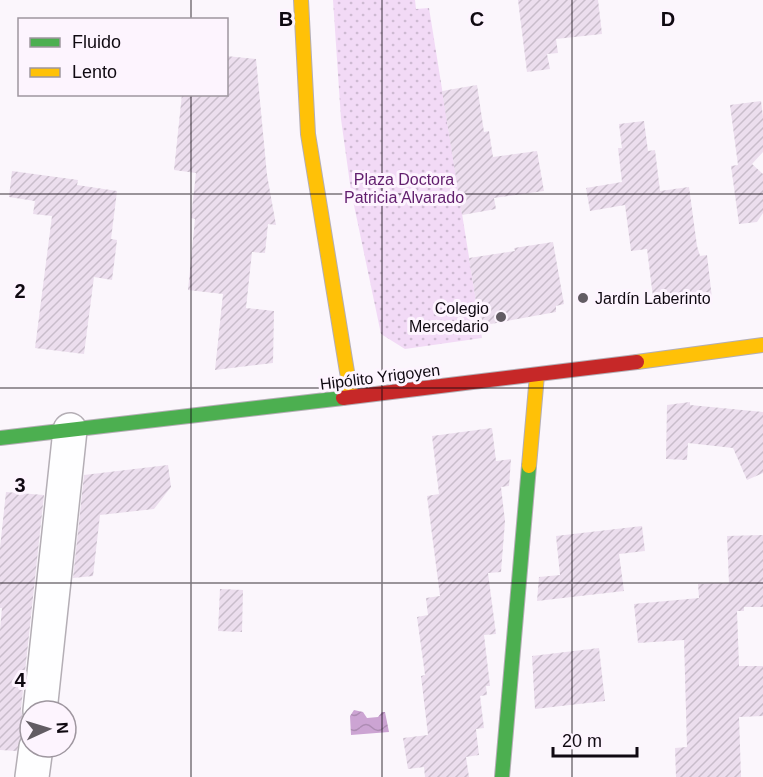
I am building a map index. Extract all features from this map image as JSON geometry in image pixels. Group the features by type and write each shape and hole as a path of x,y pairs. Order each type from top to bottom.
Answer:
{"street":[{"path":"301,0 309,134 351,396"},
{"name":"Hipólito Yrigoyen","path":"0,438 537,375 763,345"},
{"path":"502,777 537,375"},
{"path":"41,699 70,430"},
{"path":"32,777 34,759"}],"green space":[{"name":"Plaza Doctora Patricia Alvarado","path":"333,0 415,0 416,9 429,8 482,338 405,349 381,334 351,191 341,119"}],"water":[{"path":"354,710 363,712 367,718 378,717 385,712 389,732 351,735 350,716"}],"building":[{"path":"518,0 598,0 602,34 556,39 558,53 547,54 550,69 527,72"},
{"path":"228,56 256,59 267,175 276,225 268,224 265,253 252,252 246,308 274,311 273,363 215,370 223,294 188,290 195,219 191,218 196,173 174,170 182,96 228,96"},
{"path":"477,85 484,132 489,131 493,157 537,151 544,191 494,198 496,209 462,215 442,91"},
{"path":"761,101 763,152 752,164 763,174 763,213 757,222 739,224 731,166 738,165 730,105"},
{"path":"644,121 648,151 655,150 660,191 689,187 697,246 700,256 707,255 712,298 654,305 647,249 631,251 625,205 590,211 586,188 622,182 618,148 622,148 619,124"},
{"path":"12,171 78,180 77,185 117,191 111,239 117,240 112,280 94,277 84,354 35,348 52,216 33,214 35,201 9,197"},
{"path":"553,242 564,304 556,306 556,312 480,326 469,258"},
{"path":"690,402 690,405 763,412 763,473 747,480 733,448 688,443 687,460 666,459 667,405"},
{"path":"492,428 496,461 511,459 509,486 501,487 505,521 501,572 488,573 496,634 484,635 490,686 486,686 487,695 480,696 484,728 476,729 479,755 466,757 469,777 425,777 424,767 408,769 403,738 428,735 421,676 425,675 417,617 428,615 426,598 440,596 427,496 439,494 432,436"},
{"path":"168,465 171,487 154,509 100,515 93,576 73,578 84,475"},
{"path":"6,492 44,495 22,699 18,699 17,751 0,750 2,608 0,608 0,548"},
{"path":"642,526 645,551 619,554 624,591 537,601 539,577 560,575 556,536"},
{"path":"763,535 763,607 744,607 744,611 737,611 739,666 763,666 763,716 739,717 741,777 676,777 675,748 687,747 684,640 638,643 634,604 699,598 698,584 729,583 727,536"},
{"path":"220,589 243,590 242,632 218,631"},
{"path":"599,648 605,701 535,709 532,656"}],"traffic: fast":[{"path":"0,438 343,398"},
{"path":"502,777 529,466"}],"traffic: slow":[{"path":"301,0 308,134 351,396"},
{"path":"637,362 763,345"},
{"path":"529,466 537,375"}],"traffic: jam":[{"path":"343,398 637,362"}],"place":[{"name":"Jardín Laberinto","path":"583,298"},
{"name":"Colegio Mercedario","path":"501,317"}]}
